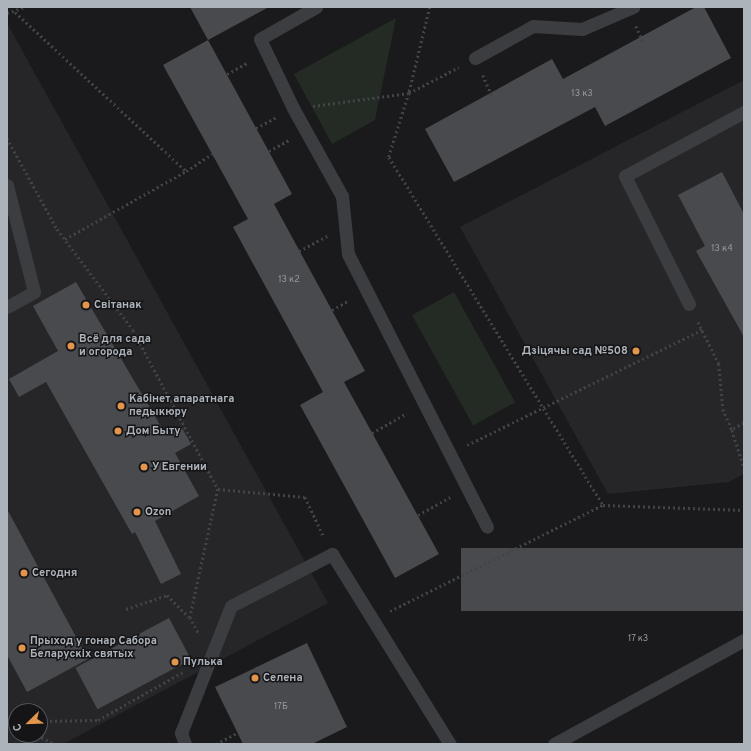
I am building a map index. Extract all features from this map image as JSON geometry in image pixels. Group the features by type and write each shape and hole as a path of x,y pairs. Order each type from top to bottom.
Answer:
{"lane":[{"path":"316,7 260,39 293,108 342,196 348,254 487,528"},
{"path":"475,58 533,26 582,29 633,7"},
{"path":"689,304 625,176 744,112"},
{"path":"7,185 34,292 7,307"},
{"path":"185,744 181,733 231,606 332,554 450,744"},
{"path":"554,744 744,640"}],"path":[{"path":"7,13 15,12 24,7"},
{"path":"430,7 409,93 389,157 603,505"},
{"path":"15,12 186,171"},
{"path":"226,74 266,53"},
{"path":"293,108 409,93 475,58 493,98"},
{"path":"7,138 65,239 133,330 218,489 190,617"},
{"path":"65,239 186,171 212,154"},
{"path":"299,250 345,226"},
{"path":"689,304 719,364 723,409 732,430 744,468"},
{"path":"449,453 544,409 702,330"},
{"path":"372,432 424,403"},
{"path":"732,430 744,423"},
{"path":"418,515 467,488"},
{"path":"218,489 305,497 332,554"},
{"path":"373,620 603,505 744,510"},
{"path":"48,721 98,720 212,656 190,617 167,595 126,609"},
{"path":"216,744 237,733"}],"shaded area":[{"path":"396,18 375,120 332,144 294,74"},
{"path":"7,23 328,603 63,744 7,744"},
{"name":"Дзіцячы сад №508","path":"744,80 744,474 729,482 608,494 460,227"},
{"path":"454,292 515,402 473,425 412,315"}],"building":[{"path":"190,7 269,7 208,40"},
{"path":"696,7 704,7 731,58 605,126 595,107 454,182 425,129 552,59 563,79"},
{"path":"208,40 292,194 274,204 365,371 344,382 439,554 395,578 300,405 323,392 233,227 248,219 163,65"},
{"path":"722,172 744,214 744,337 696,251 705,246 678,195"},
{"name":"Дом Быту","path":"76,282 166,435 181,426 191,444 175,453 199,496 155,521 181,574 161,584 135,532 132,534 46,382 19,397 9,379 58,351 33,306"},
{"path":"7,509 88,659 27,692 7,655"},
{"path":"461,548 744,548 744,611 461,611"},
{"path":"169,618 191,659 97,709 75,668"},
{"path":"307,643 347,727 312,744 243,744 215,687"}],"place":[{"name":"Свiтанак","path":"86,305"},
{"name":"Всё для сада и огорода","path":"71,346"},
{"name":"Дзіцячы сад №508","path":"636,351"},
{"name":"Кабінет апаратнага педыкюру","path":"121,406"},
{"name":"Дом Быту","path":"118,431"},
{"name":"У Евгении","path":"144,467"},
{"name":"Ozon","path":"137,512"},
{"name":"Сегодня","path":"24,573"},
{"name":"Прыход у гонар Сабора Беларускіх святых","path":"22,648"},
{"name":"Пулька","path":"175,662"},
{"name":"Селена","path":"255,678"}]}
